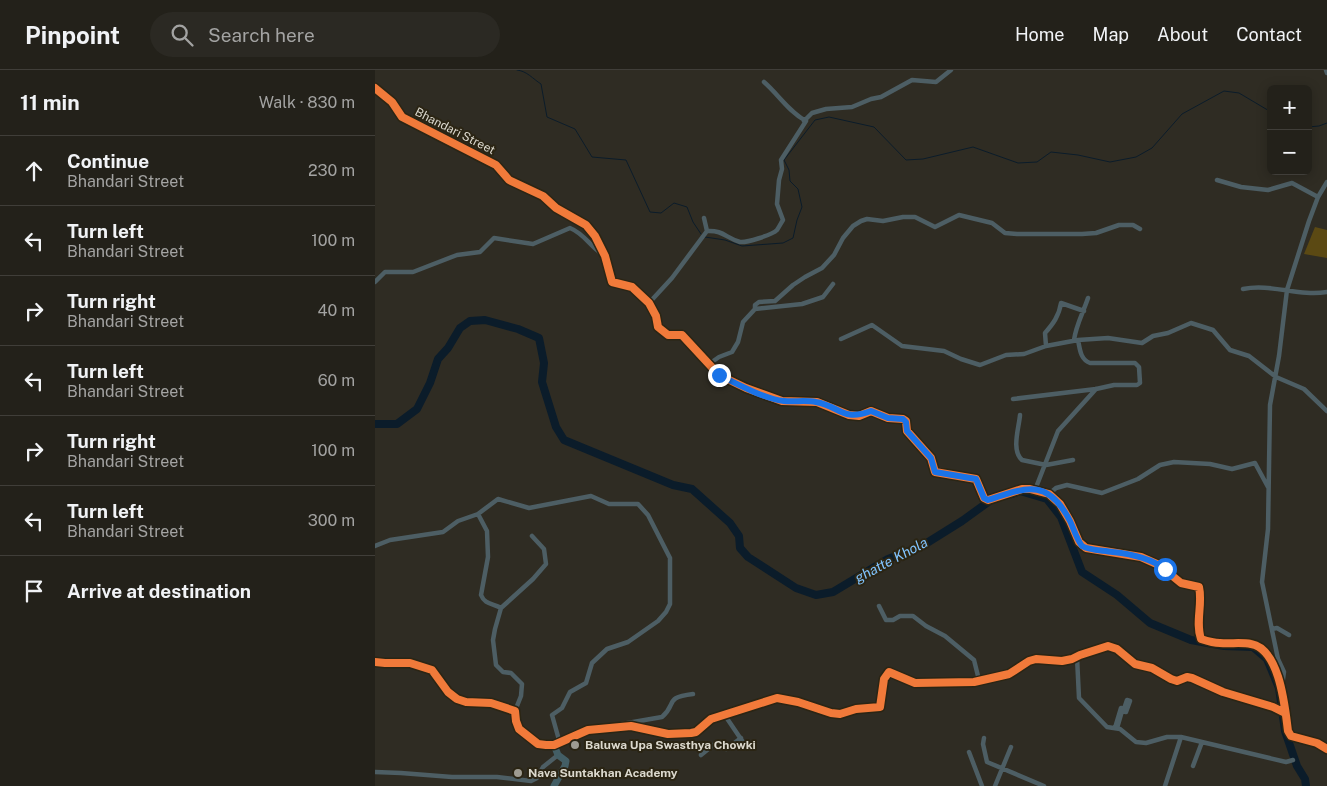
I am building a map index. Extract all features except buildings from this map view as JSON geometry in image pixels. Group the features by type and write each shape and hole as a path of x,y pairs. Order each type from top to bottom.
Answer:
{"street":[{"path":"804,121 812,113 826,108 852,107 881,97 912,80 936,82 951,70"},
{"path":"707,231 723,232 734,240 743,243 777,230 783,220 777,204 782,169 781,160 806,121 792,111 778,94 764,82"},
{"name":"Bhandari Street","path":"375,88 392,102 402,117 495,165 509,180 543,196 556,208 586,225 595,236 605,256 612,282 632,287 649,303 656,316 658,327 668,335 682,334 719,375 746,388 783,401 817,402 849,415 859,416 871,411 888,418 903,419 906,422 907,431 931,458 935,472 976,479 984,498 988,500 1022,489 1049,494"},
{"path":"1217,180 1241,187 1268,190 1292,183 1319,196"},
{"path":"1327,182 1319,196 1287,290 1276,378 1270,405 1267,545 1261,582 1278,659 1284,675 1282,687 1288,732 1291,736 1317,743 1327,749"},
{"path":"709,364 719,356 732,352 738,342 743,322 755,309 755,305 759,302 775,301 805,276 822,268 835,255 843,238 853,226 867,219 883,221 915,217 935,227 959,215 992,224 1005,233 1017,234 1083,234 1119,225 1133,225 1140,229"},
{"path":"649,303 672,278 707,231 704,218"},
{"path":"375,282 385,272 413,272 457,255 480,252 494,238 533,244 570,228 578,232 597,252 605,256"},
{"path":"755,309 802,304 823,297 833,284"},
{"path":"1243,289 1257,286 1327,292"},
{"path":"1013,399 1107,385 1139,385 1141,381 1139,366 1135,363 1090,363 1083,358 1076,340 1076,326 1088,298"},
{"path":"1046,346 1045,333 1052,326 1061,303 1084,311"},
{"path":"841,339 872,325 902,346 944,350 961,360 980,365 1006,355 1024,354 1046,346 1076,340 1108,338 1142,344 1153,336 1168,333 1191,323 1213,330 1230,350 1254,359 1276,378 1304,389 1327,411"},
{"path":"1035,490 1058,431 1096,388"},
{"path":"1020,415 1016,449 1019,458 1046,465 1073,460"},
{"path":"1268,488 1255,463 1232,469 1210,464 1174,462 1160,465 1138,479 1102,493 1067,484 1056,488 1049,494 1060,504 1079,542 1086,548 1141,557 1159,565 1181,583 1199,587 1201,596 1198,631 1201,639 1217,643 1251,644 1259,647 1269,657 1282,687"},
{"path":"375,546 390,540 443,532 458,521 478,514 498,499 529,508 591,496 609,504 638,504 649,515 671,558 669,604 666,612 658,621 629,642 607,649 592,663 586,683 570,692 562,708 552,715 559,740 554,745"},
{"path":"478,514 487,531 488,557 481,595 487,603 495,604 501,608"},
{"path":"532,536 544,549 546,564 533,579 501,608 494,634 494,655 499,669 503,672 511,673 522,684 521,696 515,711 516,721 519,729 538,744 554,745 589,730 631,726 668,734 691,733 696,732 711,719 777,698 840,714 856,709 878,708 882,699 884,679 889,672 909,682 923,684 952,681 969,682 1009,674 1017,671 1029,661 1036,659 1062,661 1109,646 1135,664 1152,668 1171,680 1177,681 1187,677 1192,678 1223,692 1273,707 1285,713"},
{"path":"879,606 886,620 893,620 900,616 913,616 926,626 945,636 974,660 979,680"},
{"path":"1271,629 1277,628 1289,635"},
{"path":"1077,657 1079,698 1107,727 1116,728 1136,742 1152,742 1167,737 1181,738 1287,762 1293,760"},
{"path":"375,662 410,663 432,670 448,692 457,699 466,702 491,703 515,711"},
{"path":"608,728 662,717 666,713 671,701 676,697 693,694"},
{"path":"1127,700 1130,701 1126,712 1122,711 1116,728 1121,708 1124,709 1127,700"},
{"path":"724,714 747,748"},
{"path":"701,755 717,742 726,748 741,738"},
{"path":"985,738 983,744 987,762 1044,786"},
{"path":"1165,786 1181,738"},
{"path":"1193,766 1203,742"},
{"path":"554,745 558,755 566,761 554,786"},
{"path":"995,786 1011,747"},
{"path":"969,752 981,786"},
{"path":"375,772 452,777 497,777 531,781 537,778 543,767 558,755"}],"shaded area":[{"path":"1315,227 1327,230 1327,258 1304,254"}],"waterway":[{"path":"517,70 527,74 541,84 547,117 575,129 592,157 626,160 650,212 661,213 674,203 687,207 693,222 701,234"},
{"path":"705,237 725,240 742,246 783,243 793,238 802,207 798,189 790,181 789,170 784,160 815,120 829,117 874,127 906,160 923,159 973,147 1018,163 1037,162 1051,152 1078,155 1110,162 1136,157 1152,148 1182,114 1224,91 1239,93 1267,110"},
{"path":"1312,127 1327,123"},
{"name":"ghatte Khola","path":"375,424 397,424 417,409 430,383 438,359 448,348 460,328 470,321 485,320 518,329 539,338 544,363 542,382 556,427 564,440 673,485 692,489 730,523 739,536 740,548 748,557 796,588 816,595 833,592 888,559 922,546 991,500 998,498"},
{"name":"ghatte Khola","path":"1012,494 1020,491 1047,499 1061,517 1082,572 1117,595 1150,623 1191,640 1224,646 1253,647 1267,659 1279,688 1285,731 1297,766 1305,779 1306,786"}],"cycle path":[{"path":"375,88 392,102 402,117 496,165 509,180 543,196 556,208 586,225 595,236 605,256 612,282 632,287 649,303 656,316 658,327 668,335 682,335 719,375 746,388 782,401 817,402 849,415 859,416 871,411 888,418 903,419 906,421 907,431 931,458 935,472 976,479 984,498 988,500 1022,489 1049,494 1060,504 1079,542 1086,548 1141,557 1159,565 1181,583 1199,587 1199,633 1201,639 1217,643 1251,644 1261,648 1269,656 1275,668 1283,695 1288,731 1291,736 1317,743 1327,749"},
{"path":"375,662 410,663 432,670 448,692 457,699 466,702 491,703 515,711 519,729 538,744 546,745 554,745 588,730 631,726 668,734 696,732 711,719 777,698 840,714 856,709 880,707 884,679 889,672 915,683 974,682 1009,674 1029,661 1036,659 1062,661 1108,646 1117,649 1135,664 1152,668 1171,679 1177,681 1187,677 1192,678 1223,692 1273,707 1285,713"}],"place":[{"name":"Baluwa Upa Swasthya Chowki","path":"575,745"},
{"name":"Nava Suntakhan Academy","path":"518,773"}],"route":[{"path":"719,375 746,388 783,401 817,402 849,415 859,416 871,411 888,418 903,419 906,422 907,431 931,458 935,472 976,479 984,498 988,500 1022,489 1049,494 1060,504 1082,546 1097,550 1133,554 1165,569"}]}
